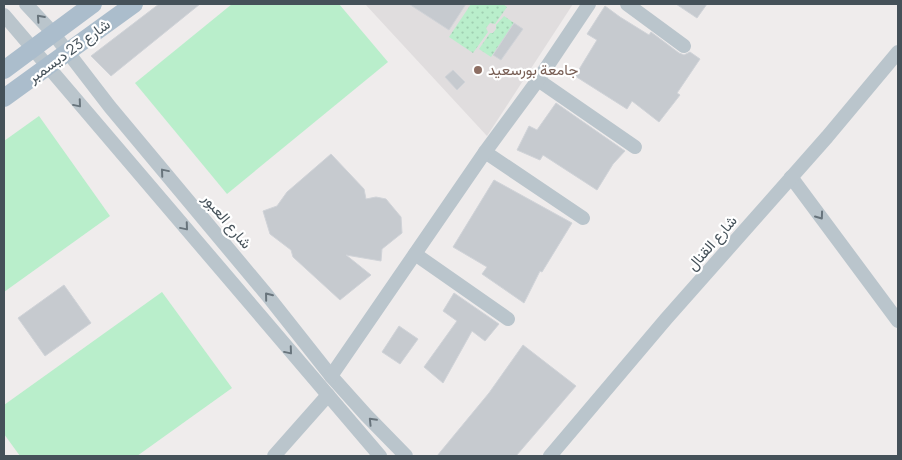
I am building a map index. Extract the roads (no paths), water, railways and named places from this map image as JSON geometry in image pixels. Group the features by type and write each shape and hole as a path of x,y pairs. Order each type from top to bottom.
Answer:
{"main road":[{"name":"شارع 23 ديسمبر","path":"4,70 93,4"},
{"name":"شارع 23 ديسمبر","path":"4,98 134,4"}],"street":[{"name":"شارع العبور","path":"26,4 53,33 110,107 225,244 331,376 406,456"},
{"path":"331,376 589,4"},
{"path":"627,4 684,46"},
{"path":"4,15 380,456"},
{"name":"شارع القنال","path":"550,456 666,319 792,177 898,52"},
{"path":"538,80 634,146"},
{"path":"485,152 583,218"},
{"path":"792,177 898,321"},
{"path":"209,256 225,244"},
{"path":"415,254 508,319"},
{"path":"274,456 328,395"}],"place":[{"name":"جامعة بورسعيد","path":"478,70"}]}
